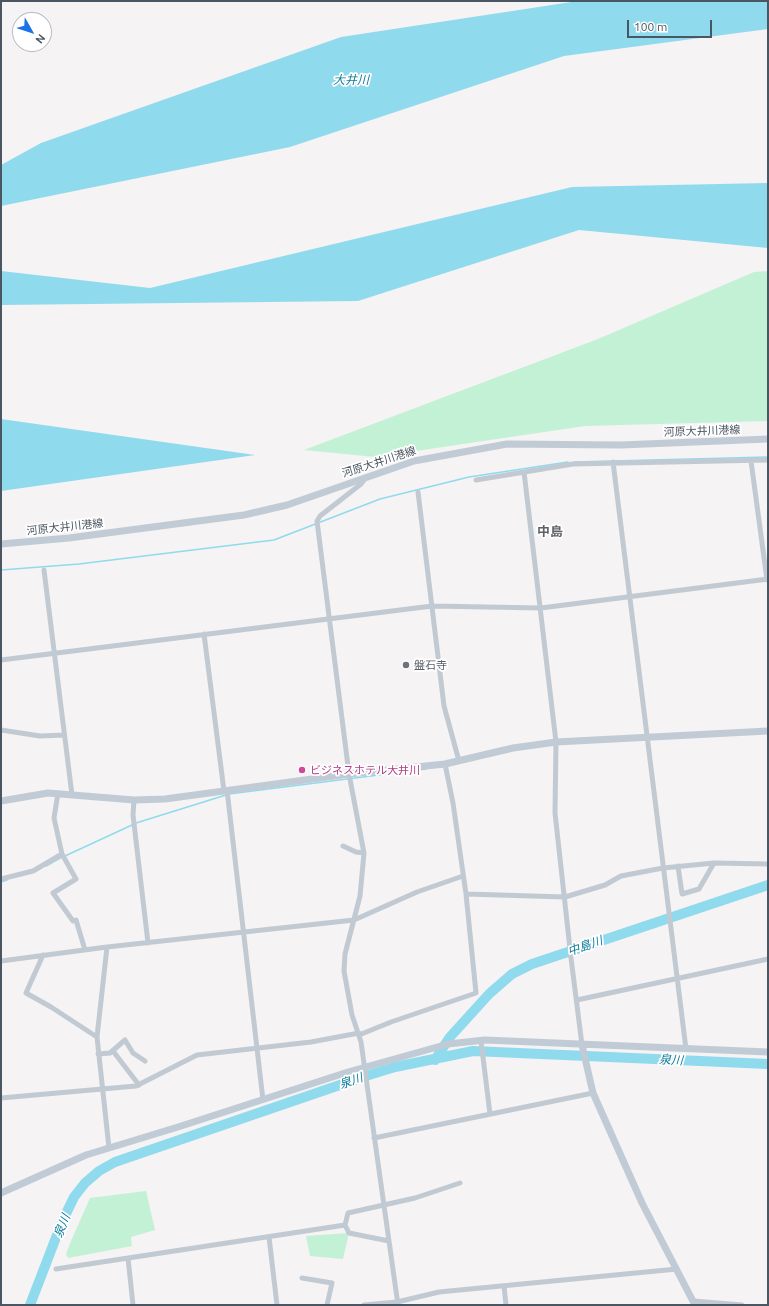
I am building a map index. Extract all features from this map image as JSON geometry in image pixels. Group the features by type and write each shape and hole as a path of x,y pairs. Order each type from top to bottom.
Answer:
{"street":[{"name":"河原大井川港線","path":"1,544 69,538 244,515 286,505 414,461 507,444 621,445 768,439"},
{"path":"476,480 573,464 768,460"},
{"path":"1,660 432,606 541,608 767,579 752,461"},
{"path":"613,462 686,1049"},
{"path":"524,472 556,742 556,813 571,958 586,1068 594,1093 642,1203 694,1303 742,1305"},
{"path":"366,478 361,484 320,516 317,521 349,774 364,854 360,896 345,954 344,971 352,1015 359,1034 365,1067 398,1304"},
{"path":"418,492 444,706 459,761"},
{"path":"44,570 53,653 72,795"},
{"path":"204,634 228,798 263,1100"},
{"path":"1,730 40,736 64,735"},
{"path":"1,801 48,793 134,800 165,799 349,774 445,764 512,748 556,742 768,731"},
{"path":"1,1098 139,1085 197,1055 257,1049 359,1034 476,993 464,876 453,803 445,764"},
{"path":"58,794 54,818 64,860 76,879 53,893 73,921 76,920 85,950"},
{"path":"134,800 134,820 148,943"},
{"path":"343,846 364,854"},
{"path":"1,879 33,870 62,854"},
{"path":"678,866 682,894 699,889 714,863"},
{"path":"466,894 565,897 604,885 621,876 663,868 714,863 768,864"},
{"path":"1,961 106,947 354,920 417,892 464,876"},
{"path":"106,947 97,1037 109,1148"},
{"path":"44,955 26,993 51,1007 97,1037"},
{"path":"577,1000 768,959"},
{"path":"98,1054 110,1053 125,1040 133,1053 145,1061"},
{"path":"1,1192 86,1155 365,1067 429,1048 448,1044 481,1041 768,1052"},
{"path":"481,1041 490,1114"},
{"path":"113,1051 139,1085"},
{"path":"374,1138 594,1093"},
{"path":"389,1241 349,1233 345,1225 348,1213 415,1198 460,1183"},
{"path":"56,1269 345,1225"},
{"path":"269,1236 277,1305"},
{"path":"128,1258 133,1305"},
{"path":"364,1305 398,1304 439,1292 677,1270"},
{"path":"302,1278 332,1283 328,1305"},
{"path":"504,1286 506,1305"}],"green space":[{"path":"768,271 768,421 585,426 375,457 304,450 598,339 754,272"},
{"path":"146,1191 155,1230 131,1237 132,1246 68,1258 66,1254 90,1198"},
{"path":"349,1233 343,1259 310,1256 306,1236"}],"water":[{"name":"大井川","path":"578,1 768,1 768,29 564,56 290,147 1,206 1,165 41,143 341,37"},
{"path":"768,183 768,248 579,230 358,301 1,305 1,271 150,288 572,187"},
{"path":"1,419 255,455 1,491"}],"waterway":[{"path":"574,462 768,457"},
{"path":"1,570 79,564 274,540 380,499 469,477 568,462"},
{"path":"229,794 426,769"},
{"path":"136,823 226,795"},
{"path":"65,856 132,825"},
{"path":"46,866 62,857"},
{"path":"1,882 7,880"},
{"name":"中島川","path":"435,1060 450,1037 489,994 512,974 532,964 768,885"},
{"name":"泉川","path":"30,1305 62,1222 74,1197 85,1183 99,1171 115,1162 372,1074 395,1067 473,1051 768,1064"}],"place":[{"name":"盤石寺","path":"406,665"},
{"name":"ビジネスホテル大井川","path":"302,770"}],"district":[{"name":"中島","path":"550,532"}]}
